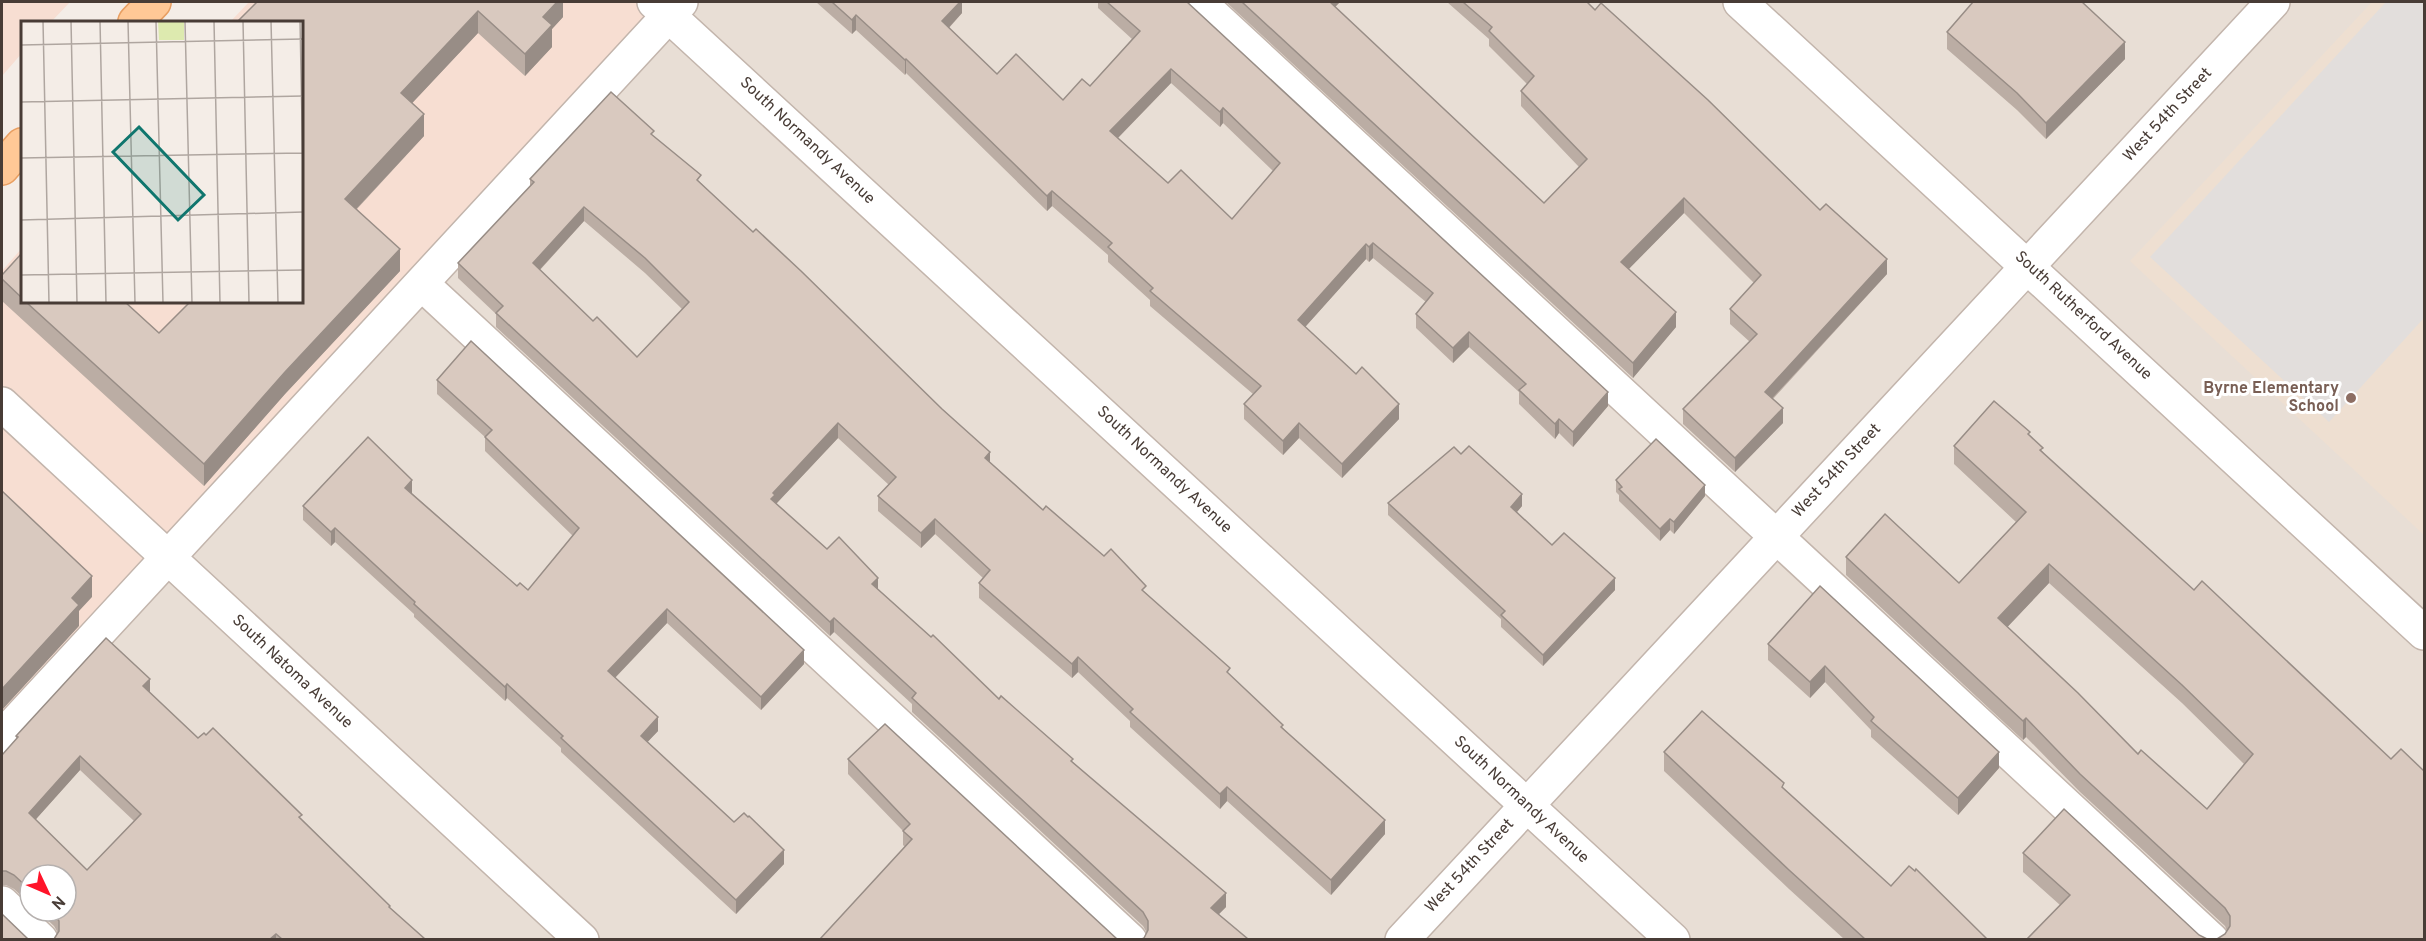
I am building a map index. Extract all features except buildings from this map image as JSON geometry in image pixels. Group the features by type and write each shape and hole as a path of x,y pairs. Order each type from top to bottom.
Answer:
{"main road":[{"path":"136,21 154,2"},
{"path":"2,168 21,146"}],"street":[{"path":"1199,2 2212,939"},
{"name":"South Rutherford Avenue","path":"1740,2 2029,266 2424,633"},
{"name":"West 54th Street","path":"1402,939 2273,2"},
{"path":"2,737 166,557 422,284 666,6"},
{"name":"South Normandy Avenue","path":"666,6 1673,939"},
{"path":"422,284 1130,939"},
{"name":"South Natoma Avenue","path":"2,404 582,939"},
{"path":"2,903 41,939"}],"shaded area":[{"path":"2,2 70,2 52,21 21,21 21,54 2,76"},
{"path":"249,2 665,2 2,728 2,271 21,249 21,303 303,303 303,21 231,21"},
{"path":"665,2 2424,2 2424,939 2,939 2,728"},
{"name":"Byrne Elementary School","path":"2372,2 2424,2 2424,535 2130,261"},
{"name":"Byrne Elementary School","path":"2386,2 2424,2 2424,318 2329,422 2150,257"}],"place":[{"name":"Byrne Elementary School","path":"2351,398"}]}
